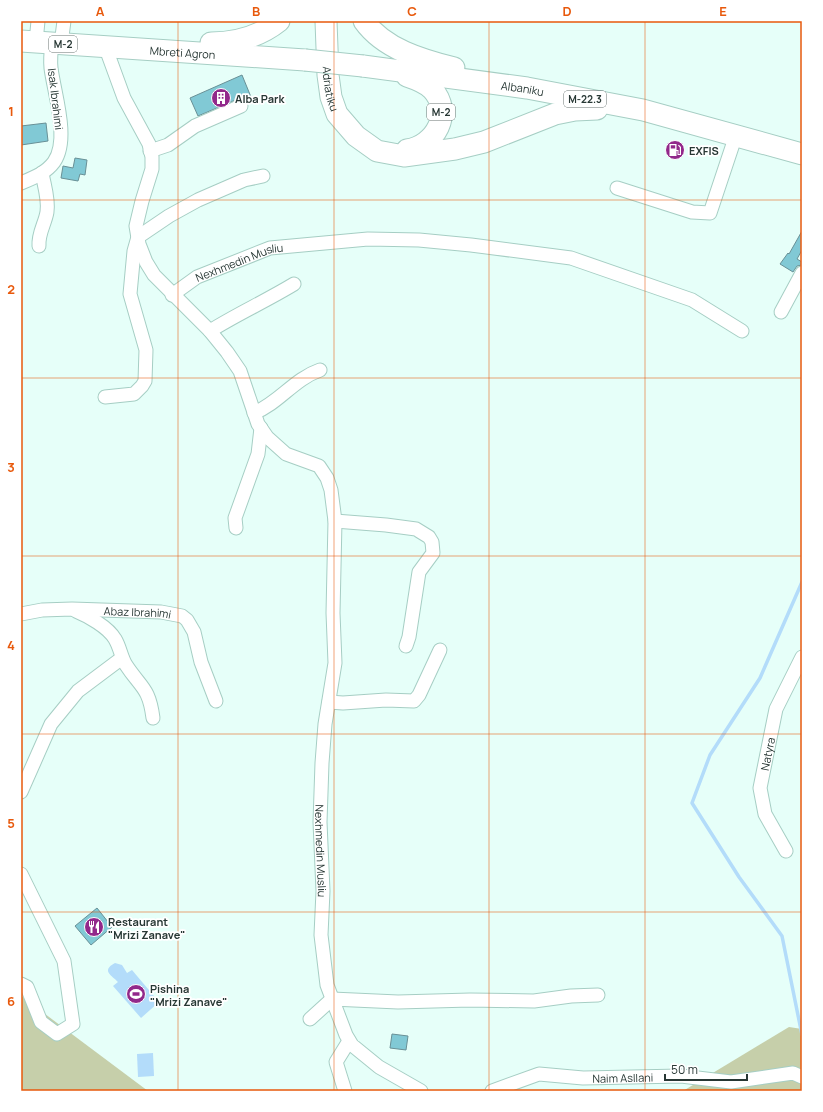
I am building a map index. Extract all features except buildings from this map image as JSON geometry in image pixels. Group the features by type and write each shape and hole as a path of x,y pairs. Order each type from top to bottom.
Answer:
{"main road":[{"name":"M-2","path":"158,49 168,42 199,44 233,42 252,37 269,29 279,21"},
{"name":"Adriatiku","path":"326,21 328,75 331,97 338,114 356,136 365,144 377,151 391,155 418,155 484,142 555,114 575,110 599,109 632,113 643,110"},
{"path":"364,21 369,28 388,43 412,55 448,66 567,96"},
{"name":"Mbreti Agron","path":"42,42 305,60"},
{"name":"Albaniku","path":"305,60 363,66 526,88 643,110 802,154"},
{"name":"M-2","path":"363,66 403,75 424,84 435,94 440,104 442,114 437,132 424,145 416,149 392,150 375,144 365,144"}],"street":[{"path":"38,21 42,42"},
{"path":"42,42 64,21"},
{"name":"Isak Ibrahimi","path":"21,183 42,173 55,160 60,146 60,120 51,68 42,42"},
{"name":"Nexhmedin Musliu","path":"105,46 124,98 149,144 152,169 136,226 146,262 154,275 172,295 210,331 240,371 254,413 267,437 286,454 319,466 327,478 331,490 335,521 333,613 336,662 329,702 322,763 320,822 323,891 321,934 327,985 349,1041 361,1053 379,1067 422,1090"},
{"path":"150,151 168,145 195,126 241,106"},
{"path":"617,188 692,212 710,213 736,135"},
{"path":"39,246 40,232 47,212 42,173"},
{"path":"138,237 169,216 198,200 244,180 263,176"},
{"name":"Nexhmedin Musliu","path":"105,397 134,394 145,381 146,350 130,294 134,251 138,237"},
{"name":"Nexhmedin Musliu","path":"172,295 197,278 270,248 368,238 419,240 571,258 692,300 742,331"},
{"path":"781,312 802,273"},
{"path":"210,331 245,310 266,301 294,284"},
{"path":"254,413 271,405 297,383 320,370"},
{"path":"236,528 235,518 258,454 261,428"},
{"path":"335,521 386,525 416,530 430,537 433,553 419,572 406,646"},
{"name":"Abaz Ibrahimi","path":"72,609 83,614 115,638 122,658 148,695 152,718"},
{"name":"Abaz Ibrahimi","path":"21,614 42,610 72,609 161,612 182,616 191,624 201,662 216,701"},
{"path":"329,702 343,703 386,700 414,701 419,695 440,650"},
{"name":"Natyra","path":"786,851 765,814 760,788 776,709 802,657"},
{"path":"21,792 51,724 78,691 122,658"},
{"path":"21,874 64,961 73,1024 57,1034 41,1022 26,987 21,984"},
{"path":"310,1019 332,999 398,1002 464,1000 534,1001 572,996 598,995"},
{"path":"345,1091 336,1062 349,1041"},
{"name":"Naim Asllani","path":"492,1091 539,1074 584,1078 681,1076 730,1082 793,1073 802,1077"}],"green space":[{"path":"21,996 148,1091 21,1091"},
{"path":"789,1027 802,1029 802,1091 683,1091"}],"water":[{"name":"Pishina \"Mrizi Zanave\"","path":"115,963 122,965 127,973 132,970 159,1002 141,1018 113,986 118,982 109,973 108,968"},
{"path":"153,1053 154,1076 138,1077 137,1054"}],"waterway":[{"path":"802,582 760,678 710,755 692,803 739,877 782,936 802,1035"}],"place":[{"name":"Alba Park","path":"221,98"},
{"name":"EXFIS","path":"675,150"},
{"name":"Restaurant \"Mrizi Zanave\"","path":"94,927"},
{"name":"Pishina \"Mrizi Zanave\"","path":"136,994"}]}
